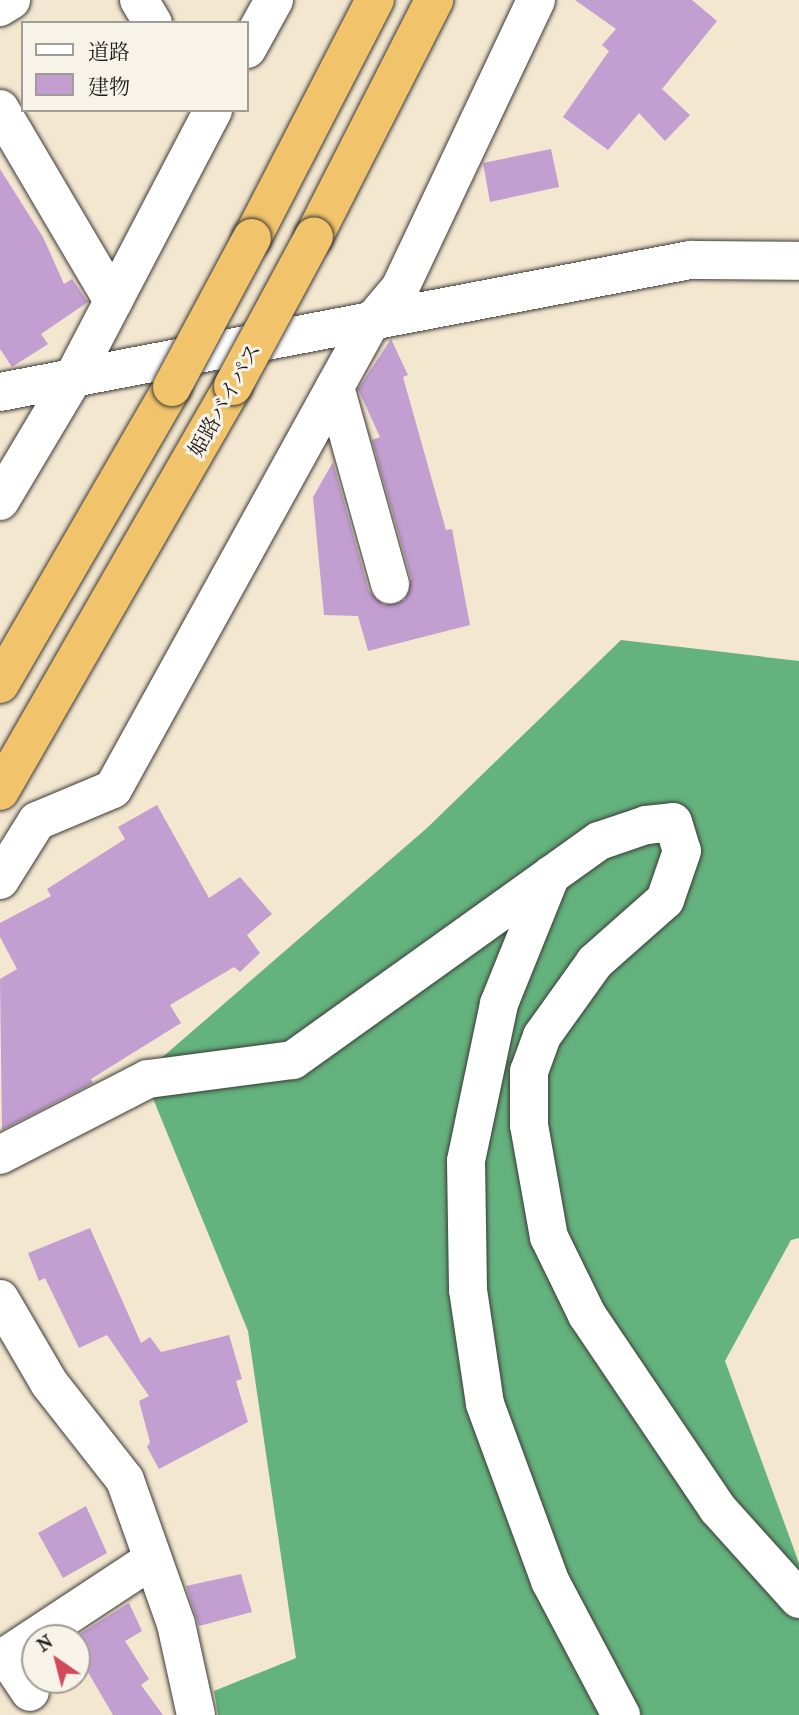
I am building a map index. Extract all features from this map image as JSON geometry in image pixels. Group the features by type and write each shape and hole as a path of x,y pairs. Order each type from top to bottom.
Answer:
{"highway":[{"path":"0,684 172,387 374,0"},
{"name":"姫路バイパス","path":"7,779 233,386 314,236 434,0"}],"street":[{"path":"0,7 11,0"},
{"path":"139,0 152,21"},
{"path":"248,47 274,0"},
{"path":"0,880 37,821 113,789 369,325 400,288 536,0"},
{"path":"0,109 113,301"},
{"path":"0,501 72,380 209,112"},
{"path":"0,393 369,325 690,260 799,261"},
{"path":"335,387 390,584"},
{"path":"0,802 37,821"},
{"path":"0,1155 148,1079 293,1060 599,841 646,825 673,822 682,851 665,900 595,962 542,1036 529,1071 529,1125 549,1237 587,1315 718,1509 799,1599"},
{"path":"551,875 499,1004 469,1148 468,1290 485,1404 550,1581 621,1715"},
{"path":"0,1300 49,1383 125,1480 176,1624 196,1715"},
{"path":"21,1681 3,1658 153,1559"}],"green space":[{"path":"621,640 799,661 799,1238 791,1240 725,1361 799,1563 799,1715 218,1715 214,1691 296,1658 248,1331 143,1074 427,828"}],"building":[{"path":"575,0 692,0 717,21 662,89 690,115 665,141 639,113 608,150 563,117 609,51 602,45 616,29"},
{"path":"551,149 559,187 490,202 483,163"},
{"path":"0,169 43,237 64,284 72,279 88,302 41,334 48,344 12,367 0,349"},
{"path":"391,339 408,375 403,377 446,530 452,529 470,625 368,651 358,616 324,615 313,497 333,462 369,591 384,605 405,600 411,578 372,440 380,437 358,389"},
{"path":"157,805 209,898 240,877 272,914 247,935 260,953 240,972 234,967 170,1005 181,1023 91,1079 93,1083 2,1130 0,979 17,969 0,937 0,923 51,896 47,889 125,839 118,827"},
{"path":"90,1228 141,1343 150,1337 161,1352 229,1335 242,1379 236,1381 248,1422 159,1469 147,1447 150,1442 139,1401 149,1396 107,1335 79,1348 45,1278 39,1281 28,1253"},
{"path":"86,1506 107,1553 63,1578 38,1533"},
{"path":"241,1574 252,1612 199,1626 186,1586"},
{"path":"129,1603 142,1631 125,1641 149,1679 141,1685 163,1715 113,1715 91,1677 91,1627"}]}
